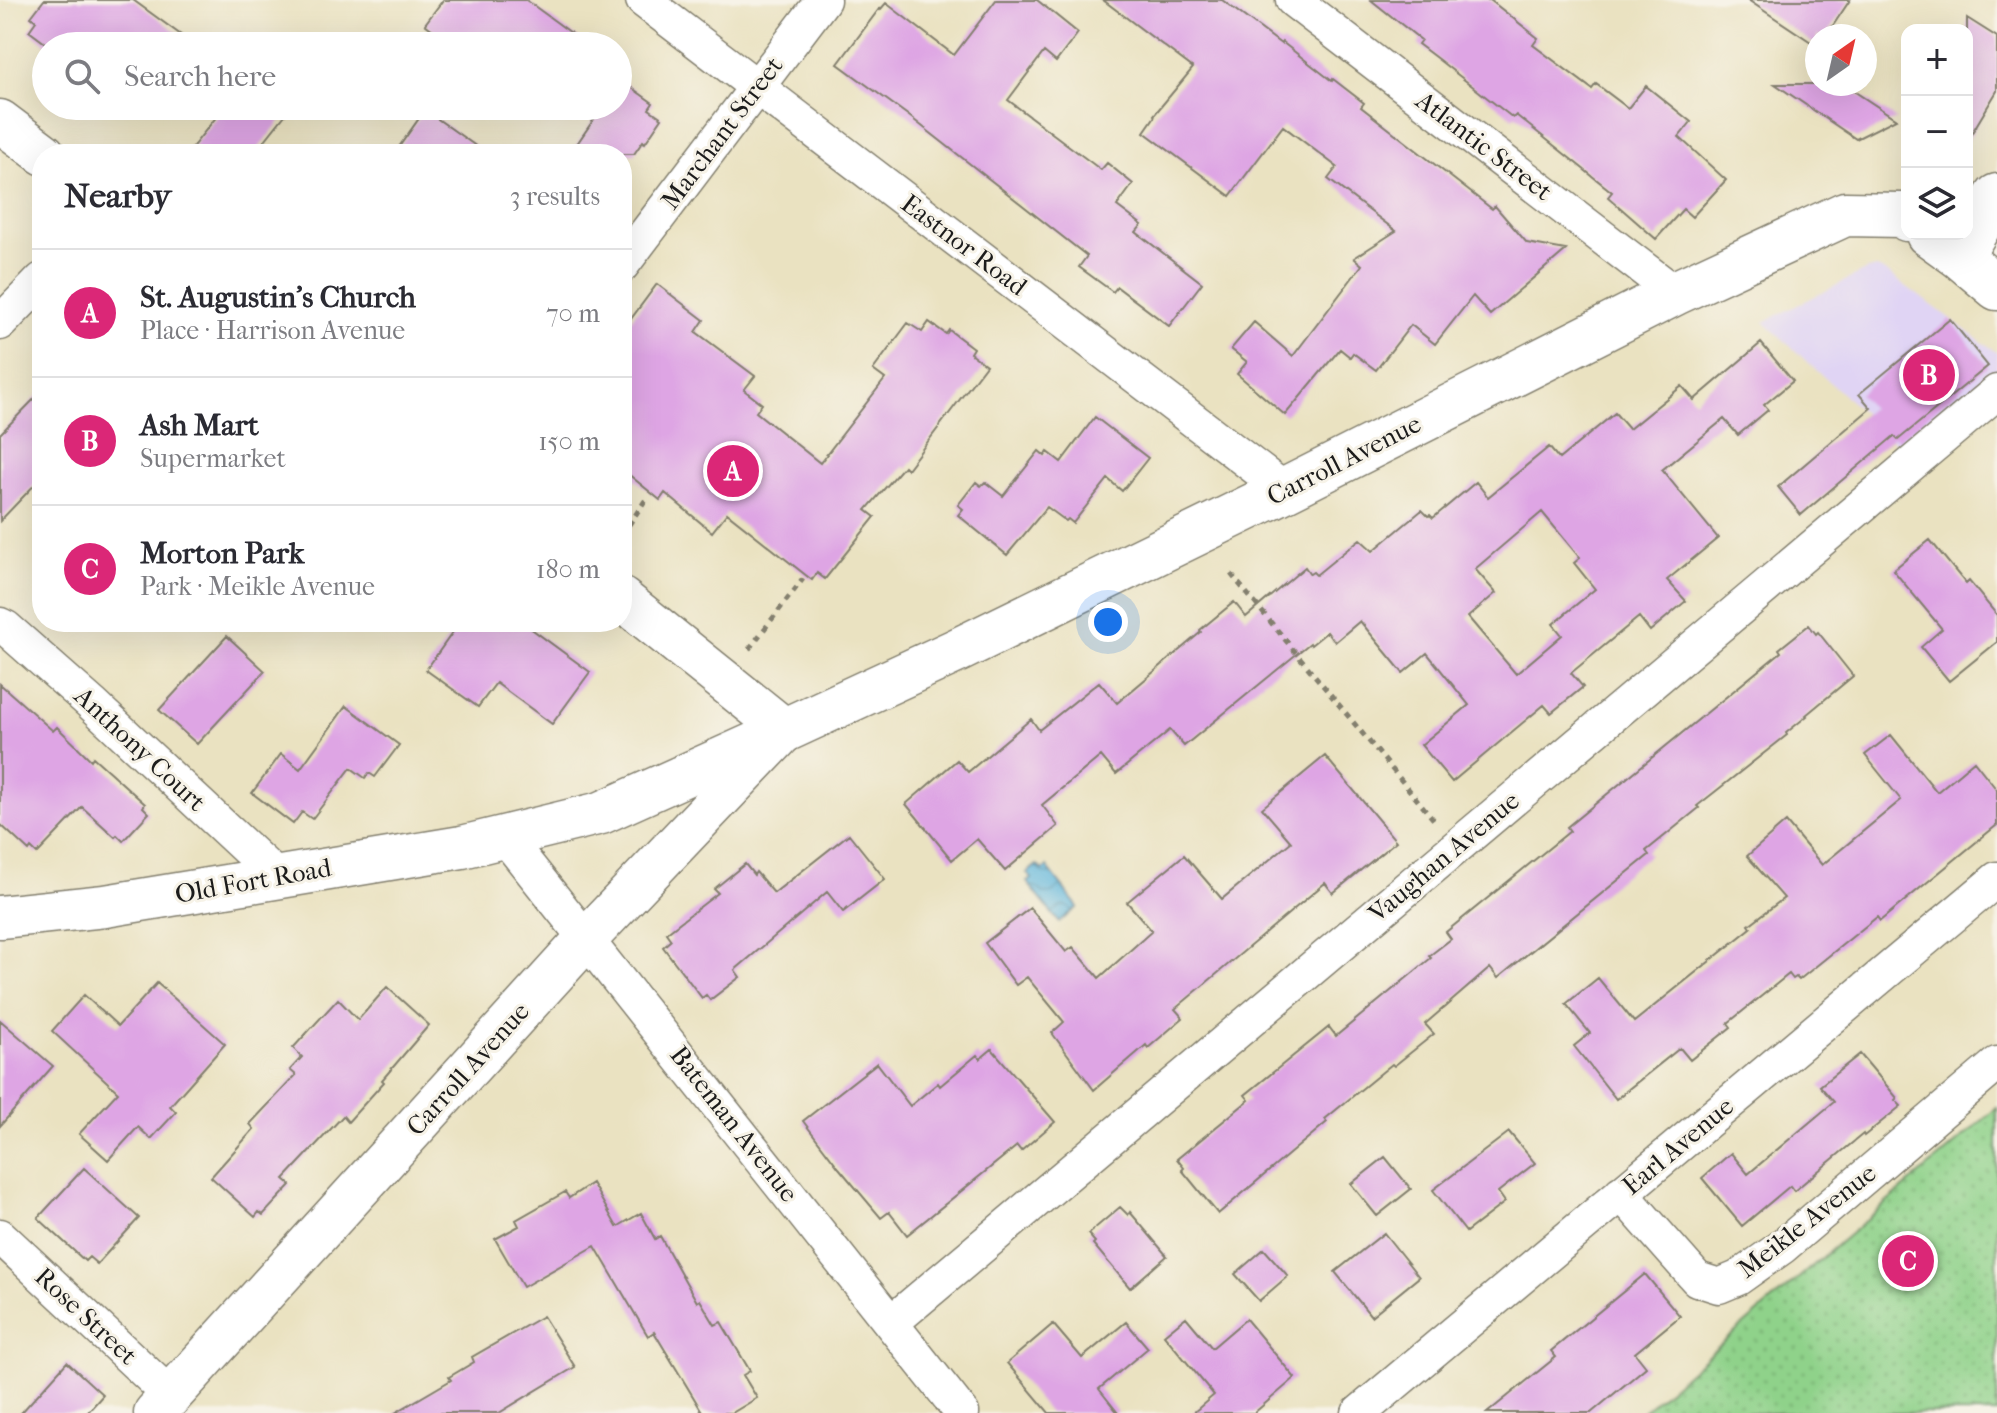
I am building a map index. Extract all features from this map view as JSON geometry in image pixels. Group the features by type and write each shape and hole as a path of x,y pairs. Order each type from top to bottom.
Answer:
{"main road":[{"path":"1997,196 1944,246 1997,288"},
{"name":"Carroll Avenue","path":"785,730 956,651 1285,490 1675,293 1845,214 1901,215"}],"street":[{"name":"Eastnor Road","path":"643,0 1285,490"},
{"name":"Marchant Street","path":"632,252 823,0"},
{"name":"Atlantic Street","path":"1293,0 1675,293"},
{"path":"0,121 32,145"},
{"path":"0,323 32,290"},
{"name":"Vaughan Avenue","path":"892,1322 1997,392"},
{"path":"632,607 785,730"},
{"name":"Anthony Court","path":"0,625 92,704 276,876"},
{"name":"Carroll Avenue","path":"505,837 601,813 785,730"},
{"name":"Carroll Avenue","path":"163,1404 587,938 785,730"},
{"name":"Bateman Avenue","path":"505,837 962,1413"},
{"name":"Old Fort Road","path":"0,917 105,906 462,847 505,837"},
{"name":"Earl Avenue","path":"1359,1413 1997,879"},
{"name":"Meikle Avenue","path":"1621,1193 1697,1279 1719,1286 1738,1278 1782,1247 1997,1064"},
{"name":"Rose Street","path":"0,1236 163,1404"}],"path":[{"path":"632,520 648,496"},
{"path":"1231,574 1433,820"},
{"path":"749,649 803,579"}],"shaded area":[{"path":"1877,268 1997,353 1997,382 1909,455 1764,322 1867,270"}],"green space":[{"path":"1997,1108 1997,1413 1641,1413"}],"water":[{"path":"1037,865 1042,870 1047,867 1078,907 1059,922 1027,882 1032,879 1027,873"}],"building":[{"path":"44,0 133,0 177,32 32,33 29,31 36,21 31,17"},
{"path":"443,0 526,0 570,32 436,32 425,24"},
{"path":"996,0 1037,0 1078,33 1056,62 1044,52 1008,100 1101,170 1107,163 1133,184 1117,206 1142,225 1136,232 1202,283 1169,326 1117,287 1113,292 1079,267 1087,256 838,64 886,3 954,55"},
{"path":"1103,0 1222,0 1333,79 1364,103 1361,107 1492,209 1495,206 1527,243 1566,250 1490,315 1473,296 1435,344 1411,325 1376,370 1353,353 1350,357 1340,349 1285,415 1237,374 1247,362 1231,349 1254,322 1293,356 1362,265 1354,258 1396,231 1328,179 1337,167 1283,126 1230,196 1144,132 1193,68"},
{"path":"1371,0 1490,0 1538,38 1533,45 1592,89 1596,84 1628,108 1646,86 1691,122 1679,137 1726,180 1692,217 1683,209 1656,239 1608,197 1612,192 1516,115 1513,118 1418,44 1421,40"},
{"path":"1748,0 1850,0 1834,24 1805,24 1805,38"},
{"path":"1967,18 1997,37 1997,91 1973,131 1973,24 1967,24"},
{"path":"1775,84 1805,84 1805,96 1861,96 1896,119 1856,139"},
{"path":"632,88 653,103 649,109 662,118 634,154 632,144 577,144 593,120 632,120"},
{"path":"214,120 281,120 262,144 195,144"},
{"path":"418,120 439,120 473,144 401,144"},
{"path":"657,284 704,320 696,332 755,376 744,390 762,404 756,412 820,463 885,379 873,370 908,323 922,332 929,322 946,334 949,330 973,348 970,353 986,365 907,469 904,466 866,510 875,517 825,579 817,573 812,580 727,513 712,532 665,493 660,500 632,477 632,318"},
{"path":"1950,319 1988,366 1898,440 1894,436 1801,515 1778,487 1871,408 1859,394"},
{"path":"1761,343 1793,381 1764,405 1768,410 1738,435 1724,419 1662,470 1718,538 1667,580 1686,601 1650,631 1639,617 1571,673 1583,687 1551,713 1544,705 1452,782 1421,745 1469,705 1427,653 1403,673 1360,621 1335,642 1327,632 1310,643 1184,746 1170,730 1116,774 1101,756 1042,805 1058,826 1005,871 977,839 952,860 906,804 957,760 968,772 1031,719 1039,730 1099,682 1117,703 1234,602 1246,617 1305,567 1310,574 1313,572 1316,575 1360,539 1373,551 1422,510 1433,518 1476,482 1488,497 1549,447 1559,459 1615,413 1629,429 1682,386 1694,400","holes":["1542,512 1580,558 1574,563 1595,589 1553,624 1562,635 1516,674 1468,617 1496,593 1475,569"]},
{"path":"32,401 32,487 0,521 0,434"},
{"path":"1095,417 1148,458 1122,491 1108,479 1073,523 1047,507 1007,555 958,515 963,509 958,505 976,482 981,486 985,482 1003,496 1039,451 1045,456 1048,452 1061,462"},
{"path":"1930,540 1966,584 1969,581 1997,615 1997,642 1949,681 1921,647 1942,629 1893,570"},
{"path":"1809,625 1853,676 1787,735 1697,806 1699,808 1646,851 1649,855 1498,978 1490,968 1425,1024 1434,1034 1325,1119 1327,1122 1218,1214 1182,1170 1184,1168 1177,1159 1249,1100 1245,1095 1329,1027 1336,1036 1431,958 1429,956 1451,939 1446,932 1570,831 1567,827 1781,652 1779,649"},
{"path":"453,632 536,632 590,672 552,724 496,683 478,707 426,670"},
{"path":"227,636 265,671 197,744 159,710"},
{"path":"0,684 53,731 57,727 91,760 93,757 145,804 143,807 149,813 123,841 82,807 37,854 31,848 29,851 0,824"},
{"path":"346,706 399,745 375,777 369,773 365,778 351,768 312,819 302,812 293,824 252,793 281,754 300,769"},
{"path":"1891,735 1937,792 1974,761 1997,790 1997,825 1880,921 1877,917 1799,980 1789,974 1728,1023 1731,1027 1690,1060 1680,1048 1616,1099 1574,1046 1590,1033 1566,1004 1598,978 1634,1022 1751,928 1749,925 1784,898 1747,856 1786,822 1822,865 1901,800 1865,755"},
{"path":"1325,756 1396,841 1333,893 1325,883 1175,1009 1183,1018 1094,1090 1052,1033 1064,1022 1027,977 1016,985 985,943 1030,908 1066,952 1073,947 1099,978 1152,931 1127,902 1184,855 1222,899 1291,842 1262,808"},
{"path":"849,834 885,879 843,912 827,892 735,970 740,977 710,1000 706,995 702,998 663,947 671,940 666,933 718,893 714,889 745,864 774,893"},
{"path":"157,983 225,1044 170,1106 176,1112 151,1139 138,1127 108,1160 79,1134 118,1092 52,1031 84,995 118,1026"},
{"path":"387,987 429,1025 348,1122 343,1116 284,1179 291,1185 263,1215 259,1212 255,1217 211,1177 254,1129 250,1124 296,1075 290,1070 302,1057 293,1048 338,999 358,1020"},
{"path":"0,1020 53,1066 0,1126"},
{"path":"992,1049 1055,1122 1021,1151 1017,1146 907,1235 889,1212 881,1218 803,1121 877,1063 910,1106 977,1055 980,1059"},
{"path":"1860,1054 1901,1106 1794,1191 1790,1186 1742,1226 1702,1178 1731,1153 1748,1174 1834,1102 1820,1086"},
{"path":"1509,1132 1535,1163 1498,1192 1505,1202 1466,1232 1433,1190"},
{"path":"1385,1157 1411,1189 1377,1216 1351,1184"},
{"path":"84,1168 139,1218 97,1264 89,1257 85,1261 38,1218"},
{"path":"592,1183 617,1227 641,1213 655,1239 660,1236 697,1302 700,1300 715,1325 721,1322 750,1371 743,1375 757,1398 732,1413 703,1413 654,1332 648,1336 595,1246 523,1287 495,1239 519,1226 516,1220 565,1192 569,1198"},
{"path":"1120,1207 1128,1215 1130,1212 1167,1256 1130,1288 1088,1234"},
{"path":"1384,1233 1419,1277 1371,1316 1335,1272"},
{"path":"1264,1249 1288,1276 1259,1301 1235,1274"},
{"path":"1645,1274 1680,1316 1635,1353 1646,1367 1591,1413 1487,1413 1556,1357 1551,1351"},
{"path":"543,1316 575,1367 499,1413 395,1413 451,1380 449,1377 474,1362 472,1357"},
{"path":"1186,1317 1212,1348 1246,1319 1295,1378 1254,1413 1193,1413 1214,1395 1164,1335"},
{"path":"1126,1322 1148,1348 1099,1389 1118,1413 1049,1413 1007,1363 1053,1324 1082,1358"},
{"path":"67,1362 103,1395 87,1413 21,1413"}],"place":[{"name":"Ash Mart","path":"1929,375"},
{"name":"St. Augustin's Church","path":"733,471"},
{"name":"Morton Park","path":"1908,1261"}]}
